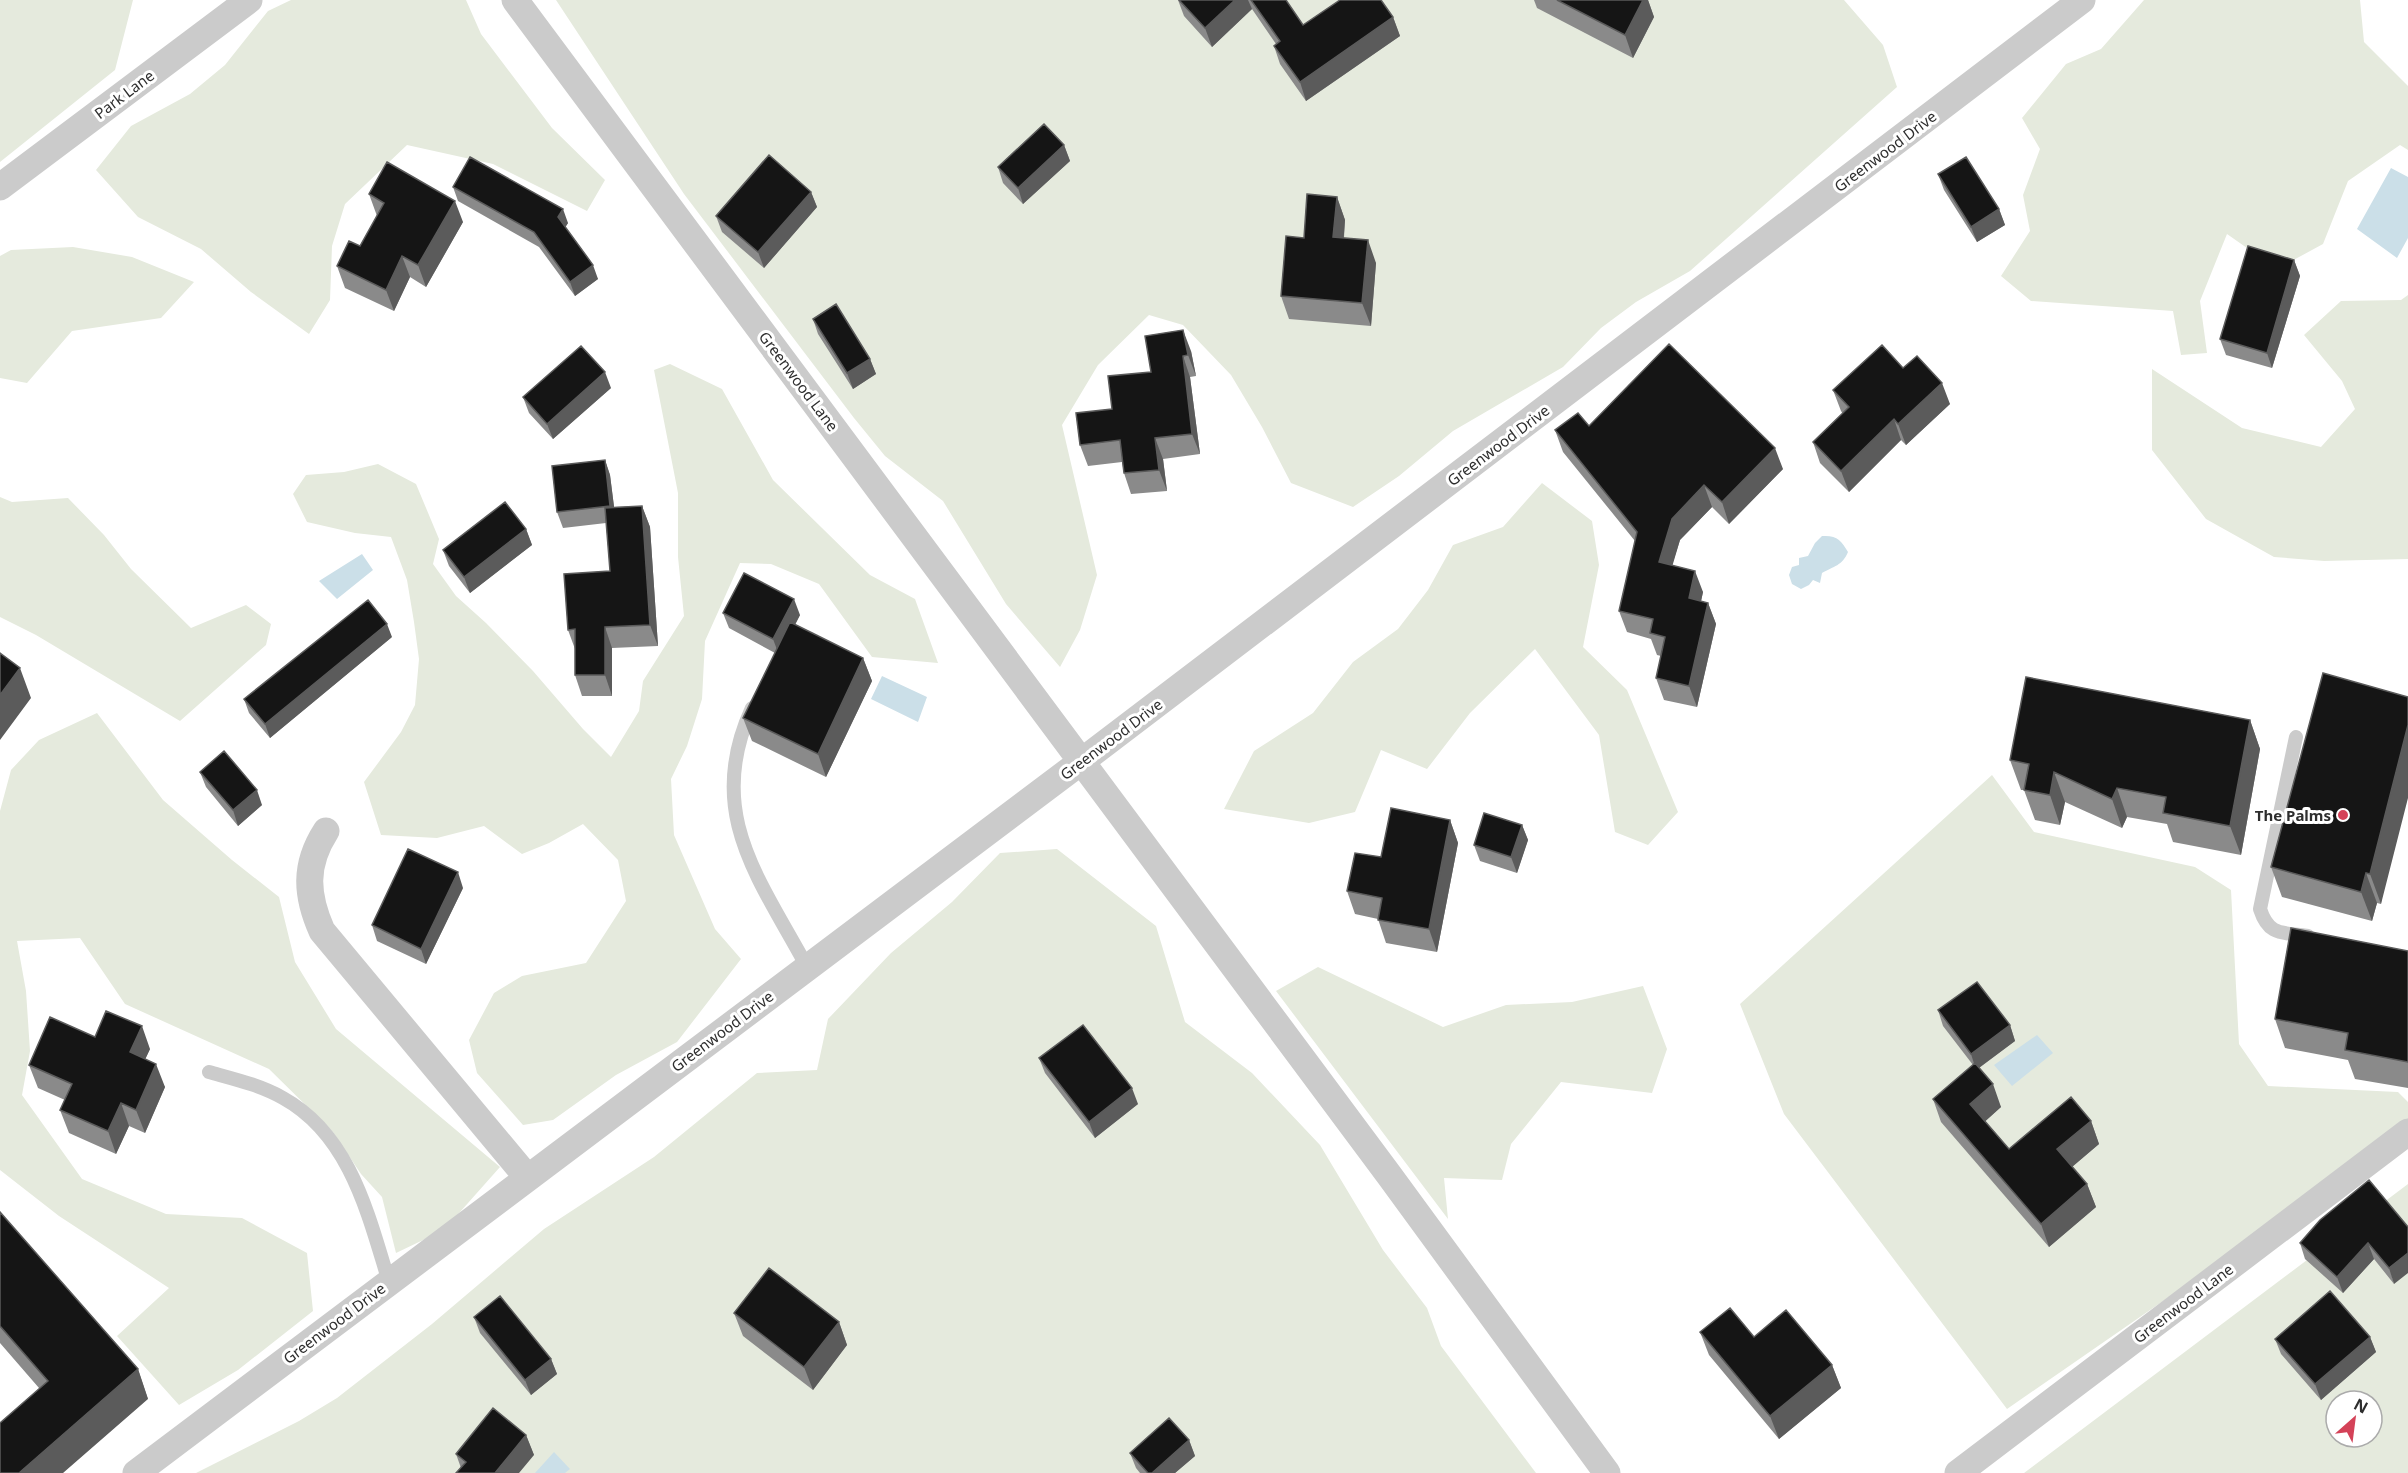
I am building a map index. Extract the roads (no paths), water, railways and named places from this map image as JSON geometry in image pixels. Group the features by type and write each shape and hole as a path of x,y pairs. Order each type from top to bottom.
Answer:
{"street":[{"name":"Park Lane","path":"0,188 249,0"},
{"name":"Greenwood Lane","path":"515,0 1082,761 1607,1473"},
{"name":"Greenwood Drive","path":"136,1473 1082,761 2082,0"},
{"path":"326,831 316,846 310,868 309,885 315,914 322,932 527,1177"},
{"name":"Greenwood Lane","path":"1958,1473 2408,1132"}],"lane":[{"path":"759,692 739,739 733,765 732,799 738,831 750,860 807,967"},
{"path":"2296,737 2260,909 2264,921 2273,931 2327,938"},
{"path":"209,1072 257,1086 284,1098 308,1115 332,1141 348,1166 368,1213 389,1282"}],"water":[{"path":"2391,168 2408,177 2408,238 2397,258 2357,229"},
{"path":"1822,536 1838,539 1848,552 1840,563 1822,573 1820,583 1813,580 1801,589 1792,584 1789,575 1792,567 1799,565 1799,558 1808,556"},
{"path":"362,554 373,570 337,599 319,581"},
{"path":"882,676 927,697 918,722 871,699"},
{"path":"2037,1035 2053,1053 2012,1086 1994,1065"},
{"path":"554,1452 570,1469 565,1473 535,1473"}],"place":[{"name":"The Palms","path":"2343,815"}]}
